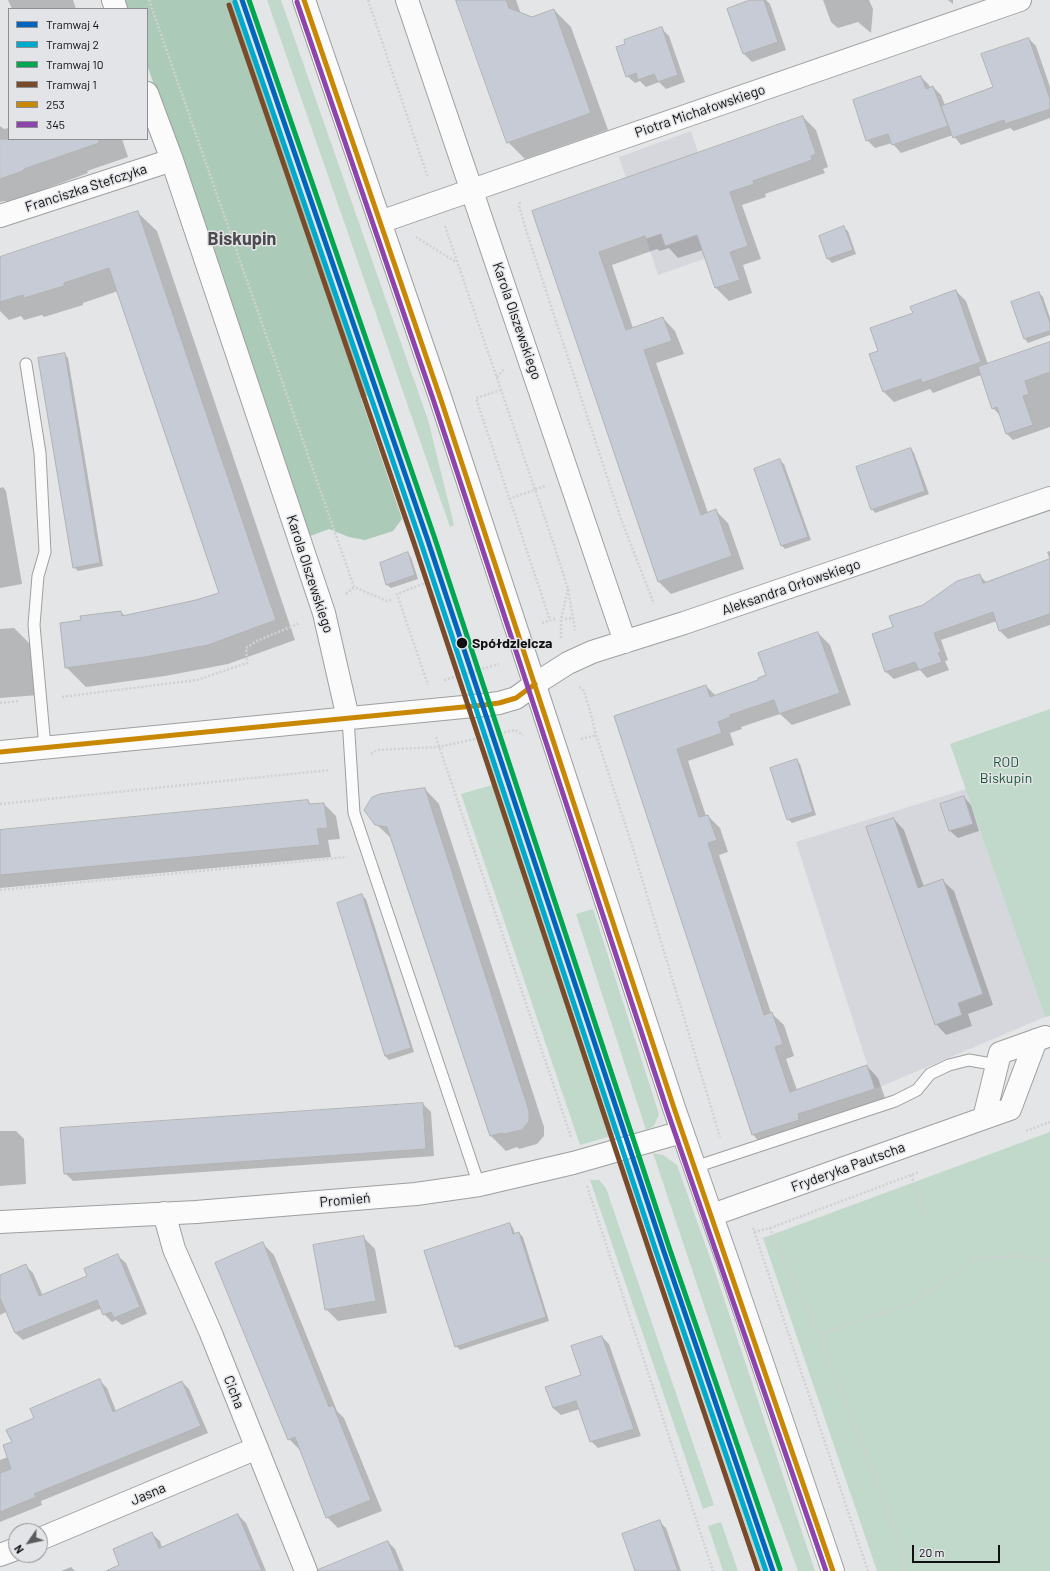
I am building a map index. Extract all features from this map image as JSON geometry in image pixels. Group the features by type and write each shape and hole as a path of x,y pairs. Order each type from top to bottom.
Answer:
{"street":[{"path":"304,0 442,400 682,1132 712,1215 833,1571"},
{"name":"Karola Olszewskiego","path":"407,0 625,642"},
{"name":"Piotra Michałowskiego","path":"380,222 1020,0"},
{"name":"Karola Olszewskiego","path":"148,96 172,160 324,613 348,718"},
{"name":"Franciszka Stefczyka","path":"0,216 172,160"},
{"name":"Aleksandra Orłowskiego","path":"535,684 552,673 583,657 1050,498"},
{"path":"0,752 499,703 516,698 535,684"},
{"name":"Fryderyka Pautscha","path":"984,1118 1000,1054 1043,1038"},
{"name":"Fryderyka Pautscha","path":"712,1215 1010,1109 1043,1038"},
{"name":"Promień","path":"0,1222 196,1212 416,1194 479,1185 572,1163 682,1132"},
{"name":"Cicha","path":"164,1213 174,1249 210,1331 306,1571"},
{"name":"Jasna","path":"48,1536 256,1448"}],"lane":[{"path":"26,364 40,453 45,552 38,576 34,625 45,748"},
{"path":"348,718 354,813 479,1185"},
{"path":"695,1167 895,1101 916,1090 930,1074 949,1065 970,1060 997,1065"}],"path":[{"path":"149,0 354,587 387,601 393,599"},
{"path":"368,0 431,184"},
{"path":"520,202 519,206 527,233 621,519 653,603"},
{"path":"445,226 568,589 576,632"},
{"path":"413,235 457,262"},
{"path":"501,390 476,398 550,620"},
{"path":"366,401 460,676"},
{"path":"509,499 535,489"},
{"path":"428,582 397,594 429,689"},
{"path":"561,641 561,619 568,589"},
{"path":"56,697 197,680 247,663 246,648 258,641 324,613"},
{"path":"540,624 557,618"},
{"path":"565,620 573,618"},
{"path":"584,691 596,735 630,839 709,1096 726,1157"},
{"path":"0,703 23,701"},
{"path":"0,804 350,767 377,750 439,747 515,730 527,738"},
{"path":"435,735 573,1143"},
{"path":"578,741 596,735"},
{"path":"0,890 368,855"},
{"path":"911,1175 926,1217"},
{"path":"586,1183 713,1571"},
{"path":"868,1571 754,1232 770,1228 774,1240 820,1334 901,1545 905,1571"},
{"path":"820,1334 915,1302 975,1259 1020,1256 1050,1260"}],"shaded area":[{"path":"691,131 730,250 658,275 619,157"},
{"path":"966,789 1045,1017 875,1089 796,842"}],"green space":[{"path":"124,0 234,0 370,395 361,398 402,519 393,531 365,540 349,537 329,529 310,536 217,261 148,68 148,8 127,8"},
{"path":"267,0 281,0 428,420 454,525 450,527"},
{"name":"ROD Biskupin","path":"1050,709 1050,1016 1045,1017 950,744"},
{"path":"490,750 618,1134 580,1145 461,794 496,784 486,751"},
{"path":"593,909 659,1114 654,1126 646,1130 576,914"},
{"path":"1050,1132 1050,1571 877,1571 763,1238"},
{"path":"653,1153 663,1155 677,1165 713,1266 815,1571 798,1571 733,1392"},
{"path":"628,1161 766,1571 761,1571 623,1163"},
{"path":"590,1180 599,1180 606,1188 714,1505 703,1509"},
{"path":"721,1522 738,1571 723,1571 708,1526"}],"building":[{"path":"456,0 506,0 509,8 532,17 554,9 591,113 507,143"},
{"path":"750,0 764,0 778,42 743,54 727,9"},
{"path":"662,27 678,75 658,82 654,74 638,80 636,73 626,77 616,47 625,44 624,40"},
{"path":"1029,38 1050,99 1050,109 1005,124 1004,120 953,138 941,106 993,87 981,54"},
{"path":"921,76 926,89 933,86 948,126 892,145 888,134 866,141 853,100"},
{"path":"803,116 816,154 811,156 812,160 753,181 754,184 730,192 748,246 730,252 740,280 715,288 697,235 665,246 661,234 646,239 645,236 599,252 626,330 663,317 672,341 644,350 701,515 716,509 732,556 658,582 532,211"},
{"path":"0,139 99,140 99,143 0,179"},
{"path":"138,211 276,620 208,645 145,657 65,668 60,623 81,620 80,616 121,611 122,616 196,600 219,593 109,268 64,283 64,286 24,298 23,295 0,302 0,257"},
{"path":"844,226 853,250 827,259 819,236"},
{"path":"956,290 981,362 922,383 921,379 883,392 869,354 878,351 870,328 913,313 910,307"},
{"path":"1039,292 1050,323 1050,331 1024,339 1011,302"},
{"path":"1050,342 1050,372 1025,381 1029,394 1023,396 1033,425 1006,434 997,407 992,409 978,367"},
{"path":"65,353 100,563 73,568 38,358"},
{"path":"911,448 925,491 871,510 856,467"},
{"path":"780,459 808,537 781,546 754,469"},
{"path":"408,552 415,575 386,585 380,563"},
{"path":"1050,559 1050,614 999,631 993,612 934,633 941,652 938,653 942,662 919,670 915,662 885,672 872,634 893,627 889,616 923,605 957,581 980,574 983,583"},
{"path":"818,632 840,693 779,714 774,700 730,715 730,717 718,722 722,733 677,749 699,817 708,815 717,840 708,843 764,1015 772,1012 783,1044 775,1047 790,1092 867,1065 875,1089 798,1114 799,1120 752,1135 614,716 706,685 710,697 758,680 758,678 766,675 758,653"},
{"path":"797,759 813,812 787,820 770,768"},
{"path":"425,788 529,1111 529,1121 522,1130 490,1136 387,827 375,825 364,810 372,797 380,794"},
{"path":"964,796 973,824 949,831 940,804"},
{"path":"308,800 309,804 324,803 328,828 317,829 320,845 0,875 0,830"},
{"path":"894,818 918,888 943,879 983,994 958,1003 962,1015 935,1025 866,827"},
{"path":"362,894 411,1048 385,1056 337,903"},
{"path":"423,1103 426,1149 64,1174 60,1128"},
{"path":"510,1223 513,1234 519,1232 546,1317 455,1347 424,1251"},
{"path":"364,1236 376,1301 325,1310 313,1245"},
{"path":"263,1242 329,1407 333,1405 371,1500 326,1518 295,1437 288,1440 215,1263"},
{"path":"118,1254 140,1307 114,1318 111,1312 103,1315 97,1300 15,1333 0,1298 0,1275 26,1264 39,1296 87,1276 84,1269"},
{"path":"602,1336 634,1429 590,1442 576,1401 553,1408 545,1387 581,1375 571,1346"},
{"path":"100,1379 113,1412 182,1381 201,1426 34,1494 36,1497 0,1512 0,1473 11,1469 3,1445 12,1442 6,1430 34,1418 30,1409"},
{"path":"238,1514 262,1571 106,1571 119,1565 113,1549 152,1532 159,1548"},
{"path":"660,1520 678,1571 635,1571 622,1534"},
{"path":"388,1541 400,1571 318,1571 318,1570"}],"tram line":[{"name":"4","path":"242,0 427,538 664,1252 773,1571"},
{"name":"10","path":"249,0 434,536 670,1250 780,1569"},
{"name":"2","path":"235,2 420,540 657,1254 766,1571"},
{"name":"1","path":"229,5 414,543 651,1256 758,1571"}],"transit line":[{"name":"253","path":"304,0 441,400 674,1108 833,1571"},
{"name":"345","path":"297,2 434,402 667,1110 826,1571"},
{"name":"253","path":"0,752 484,705 499,703 516,698 535,684"}],"place":[{"name":"Spółdzielcza","path":"462,643"}],"district":[{"name":"Biskupin","path":"242,239"}]}
